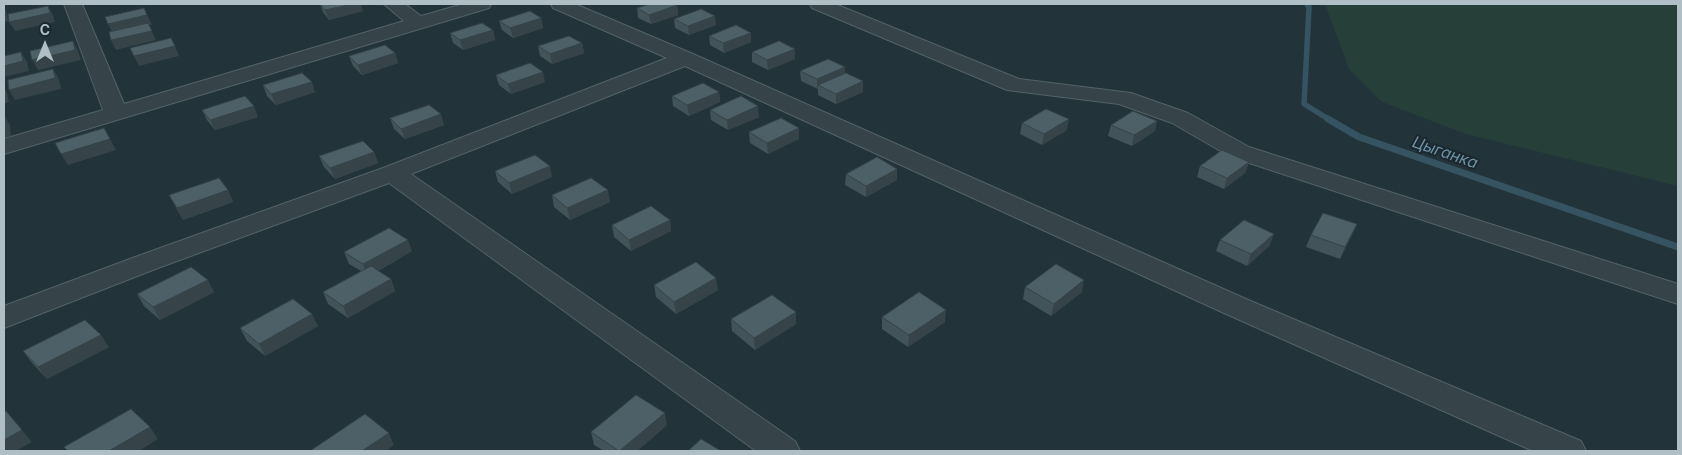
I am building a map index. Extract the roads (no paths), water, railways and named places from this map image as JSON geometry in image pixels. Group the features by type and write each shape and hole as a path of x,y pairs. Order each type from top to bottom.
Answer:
{"street":[{"path":"73,4 116,113"},
{"path":"393,4 417,22"},
{"path":"4,147 482,4"},
{"path":"560,4 686,58 1235,306 1568,451"},
{"path":"819,4 1015,85 1123,98 1180,118 1240,152 1678,294"},
{"path":"4,318 148,262 392,173 686,58"},
{"path":"392,173 782,451"}],"waterway":[{"name":"Цыганка","path":"1307,4 1309,7 1304,104 1330,120"},
{"name":"Цыганка","path":"1328,119 1359,137 1678,247"}]}
